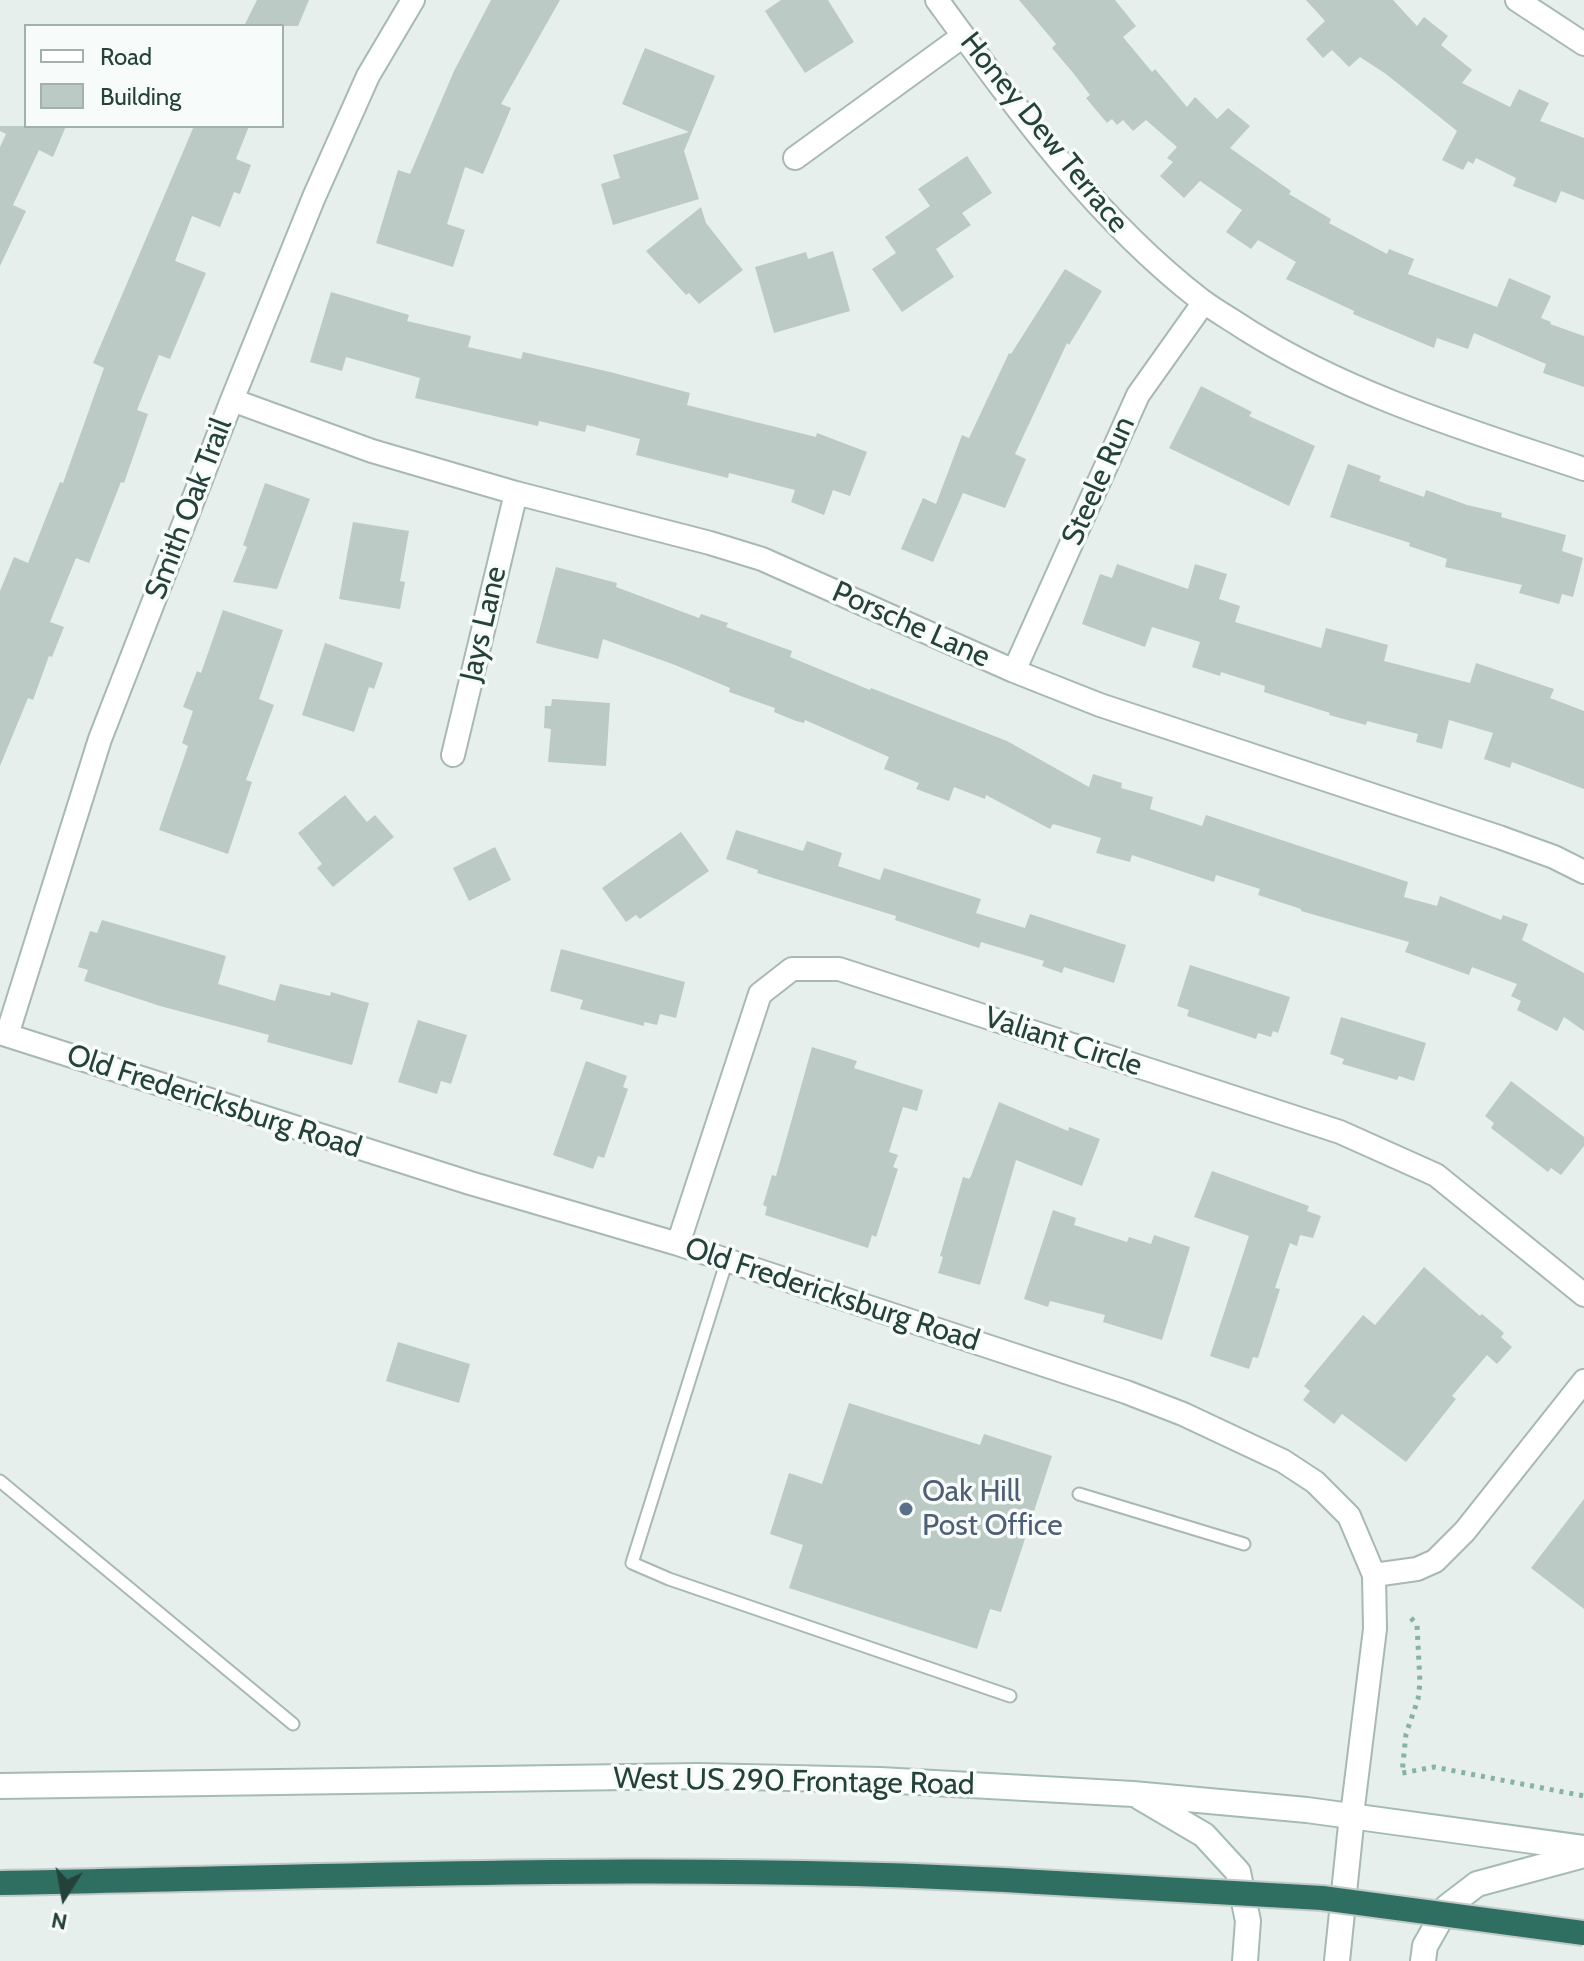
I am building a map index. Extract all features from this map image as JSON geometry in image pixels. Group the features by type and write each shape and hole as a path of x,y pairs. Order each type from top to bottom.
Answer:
{"highway":[{"path":"0,1883 622,1872 890,1873 1322,1898 1584,1933"}],"main road":[{"name":"West US 290 Frontage Road","path":"0,1786 698,1776 880,1780 1133,1794 1352,1815 1584,1848"},
{"path":"1133,1794 1204,1835 1238,1872 1248,1921 1245,1961"},
{"path":"1337,1961 1352,1815"},
{"path":"1423,1961 1425,1946 1447,1907 1477,1884 1584,1855"}],"street":[{"name":"Smith Oak Trail","path":"3,1034 100,739 232,400 314,197 368,76 413,0"},
{"name":"Honey Dew Terrace","path":"937,0 1079,185 1145,254 1204,302 1274,347 1338,381 1405,409 1584,469"},
{"path":"1517,0 1584,44"},
{"path":"795,158 963,36"},
{"name":"Steele Run","path":"1014,671 1138,395 1204,302"},
{"name":"Porsche Lane","path":"232,400 372,451 762,559 1014,671 1100,705 1499,837 1554,857 1584,872"},
{"name":"Jays Lane","path":"453,755 516,493"},
{"name":"Valiant Circle","path":"678,1244 760,994 792,969 839,969 1340,1132 1436,1175 1584,1295"},
{"name":"Old Fredericksburg Road","path":"3,1034 470,1183 678,1244 1126,1392 1183,1414 1283,1461 1315,1482 1349,1516 1374,1575 1375,1629 1352,1815"},
{"path":"1374,1575 1417,1569 1435,1561 1465,1531 1584,1381"}],"lane":[{"path":"727,1260 632,1563 669,1579 1010,1696"},
{"path":"0,1481 293,1724"},
{"path":"1079,1494 1244,1544"}],"path":[{"path":"1411,1618 1417,1625 1420,1683 1406,1734 1402,1773 1434,1767 1584,1796"}],"building":[{"path":"257,0 309,0 298,26 245,24"},
{"path":"491,0 560,0 501,104 511,108 483,174 465,167 447,224 465,230 453,267 376,243 398,170 410,174 454,71"},
{"path":"781,0 828,0 854,42 805,73 765,11"},
{"path":"1019,0 1115,0 1136,26 1123,37 1187,107 1195,97 1217,119 1228,108 1250,126 1230,148 1291,191 1289,194 1331,219 1329,223 1387,254 1389,249 1414,259 1408,274 1497,307 1509,278 1551,296 1541,318 1584,336 1584,387 1543,373 1546,364 1474,333 1468,349 1437,338 1434,348 1353,314 1354,311 1286,279 1296,262 1258,240 1251,249 1226,232 1242,210 1200,181 1184,198 1160,176 1173,162 1167,158 1177,147 1146,120 1133,131 1123,120 1117,125 1112,119 1107,123 1086,98 1090,95 1052,48 1056,44"},
{"path":"1306,0 1393,0 1417,26 1424,17 1448,36 1441,45 1472,70 1462,83 1510,107 1519,89 1549,103 1540,121 1584,138 1584,200 1561,191 1556,203 1513,186 1516,178 1476,158 1473,164 1468,161 1463,170 1442,160 1457,131 1360,57 1349,67 1332,50 1323,58 1306,39 1325,21"},
{"path":"645,48 715,76 684,151 699,199 613,225 601,184 620,178 613,155 689,132 622,104"},
{"path":"0,126 65,128 53,157 39,150 13,205 26,211 0,266 0,147 6,134 0,131"},
{"path":"193,128 248,128 236,159 251,165 240,194 234,192 220,227 192,216 175,261 206,273 170,359 159,355 137,410 148,414 124,483 121,482 89,563 76,558 50,622 64,627 52,657 49,656 33,700 28,698 0,766 0,591 14,557 28,563 60,482 63,483 104,368 93,363"},
{"path":"967,156 992,193 962,213 971,225 936,249 954,277 902,312 872,269 896,253 885,237 930,206 918,189"},
{"path":"701,207 706,223 743,270 699,304 689,293 686,295 646,251"},
{"path":"833,251 850,311 774,333 755,267 806,252 808,259"},
{"path":"1065,269 1102,291 1069,345 1067,343 1015,454 1026,459 1005,508 963,493 933,562 901,549 923,498 936,504 962,435 969,438 1009,353"},
{"path":"331,292 409,315 407,321 471,336 468,347 521,359 523,352 690,393 687,405 816,437 817,433 867,452 850,496 833,490 824,515 791,502 795,490 729,473 728,478 636,455 640,439 587,425 585,432 539,421 538,426 415,398 420,378 346,357 342,371 310,362"},
{"path":"1201,386 1252,412 1249,416 1315,446 1289,506 1169,448"},
{"path":"1348,464 1381,476 1379,481 1424,497 1426,490 1467,505 1502,513 1501,517 1566,535 1562,551 1583,558 1573,597 1562,594 1559,604 1519,593 1522,585 1445,567 1447,559 1409,546 1410,543 1330,517"},
{"path":"265,483 310,499 277,589 233,582 247,547 243,545"},
{"path":"353,522 409,531 400,581 405,582 400,609 339,599"},
{"path":"1117,564 1188,589 1195,564 1227,574 1219,599 1240,606 1235,622 1321,648 1326,628 1388,645 1384,661 1470,683 1476,663 1554,689 1550,698 1584,711 1584,789 1512,762 1510,768 1484,759 1493,733 1449,720 1442,749 1416,742 1418,734 1329,715 1264,692 1265,686 1221,672 1220,676 1192,667 1200,642 1152,627 1145,647 1082,624 1100,574 1112,578"},
{"path":"556,567 617,583 616,587 699,618 701,614 728,623 726,627 792,651 790,657 1007,741 1089,787 1093,774 1122,783 1121,788 1153,797 1150,809 1202,826 1206,815 1408,882 1404,897 1437,906 1440,896 1501,920 1503,915 1528,924 1522,940 1584,973 1584,1031 1564,1017 1557,1031 1517,1010 1521,1001 1511,996 1517,984 1472,967 1469,975 1405,952 1409,942 1301,911 1258,895 1260,889 1216,875 1214,882 1132,855 1130,862 1096,853 1101,838 1053,824 1050,829 986,795 985,799 954,787 949,801 916,789 919,783 884,769 889,757 805,720 804,723 796,721 774,712 775,708 729,692 730,688 675,665 603,639 598,659 536,643"},
{"path":"223,610 283,630 259,699 274,705 246,780 252,782 228,854 159,830 188,746 182,743 193,711 183,707 197,671 201,673"},
{"path":"325,643 383,663 374,689 369,687 354,732 302,715"},
{"path":"552,699 610,703 606,766 548,762 551,729 544,728 545,706 551,706"},
{"path":"345,795 367,822 375,815 394,837 333,887 317,868 322,864 298,833"},
{"path":"736,830 803,851 807,841 842,853 838,866 880,880 884,868 981,899 976,913 1025,928 1030,914 1126,945 1114,983 1064,967 1062,973 1042,966 1044,961 981,942 979,948 895,920 896,916 757,873 758,870 726,859"},
{"path":"681,832 709,871 640,919 636,915 626,922 602,888"},
{"path":"495,847 511,880 469,901 453,868"},
{"path":"102,920 226,956 218,984 275,1001 280,984 330,996 331,992 369,1003 352,1065 267,1042 269,1035 160,1006 84,981 88,970 78,967 90,931 97,933"},
{"path":"561,949 685,982 676,1018 660,1014 657,1025 644,1022 644,1026 580,1009 583,1000 550,991"},
{"path":"1190,965 1290,997 1278,1033 1273,1031 1271,1037 1258,1033 1256,1039 1187,1016 1189,1010 1177,1006"},
{"path":"1341,1017 1426,1043 1414,1081 1399,1076 1397,1080 1342,1064 1344,1059 1330,1054"},
{"path":"418,1020 467,1035 451,1084 441,1081 437,1094 398,1082"},
{"path":"812,1047 857,1061 854,1068 923,1090 917,1111 903,1107 889,1152 898,1155 893,1167 898,1169 876,1237 872,1235 868,1248 765,1215 767,1207 763,1205 772,1175 776,1176"},
{"path":"586,1061 627,1076 623,1087 628,1089 604,1158 598,1156 593,1169 553,1155"},
{"path":"1511,1081 1584,1137 1584,1146 1561,1175 1551,1168 1548,1172 1491,1128 1494,1123 1485,1116"},
{"path":"999,1102 1068,1131 1069,1127 1100,1139 1082,1186 1016,1160 980,1285 938,1273 963,1177 969,1179 971,1176"},
{"path":"1212,1171 1309,1206 1307,1211 1321,1216 1313,1238 1300,1235 1297,1246 1290,1243 1275,1288 1280,1289 1258,1358 1253,1357 1249,1369 1210,1356 1249,1236 1194,1217"},
{"path":"1053,1210 1076,1218 1074,1225 1127,1242 1129,1237 1151,1244 1154,1235 1190,1247 1162,1340 1103,1322 1105,1315 1050,1301 1048,1307 1024,1299"},
{"path":"1424,1267 1504,1333 1501,1337 1512,1347 1497,1364 1487,1355 1452,1396 1456,1399 1406,1462 1342,1414 1334,1424 1303,1400 1310,1391 1304,1386 1363,1315 1375,1325"},
{"path":"398,1342 470,1364 459,1403 386,1381"},
{"name":"Oak Hill Post Office","path":"849,1403 980,1445 984,1434 1052,1456 1001,1612 990,1609 977,1649 789,1588 803,1545 770,1534 789,1473 822,1484"},
{"path":"1584,1499 1584,1609 1531,1568"}],"place":[{"name":"Oak Hill Post Office","path":"906,1509"}]}
